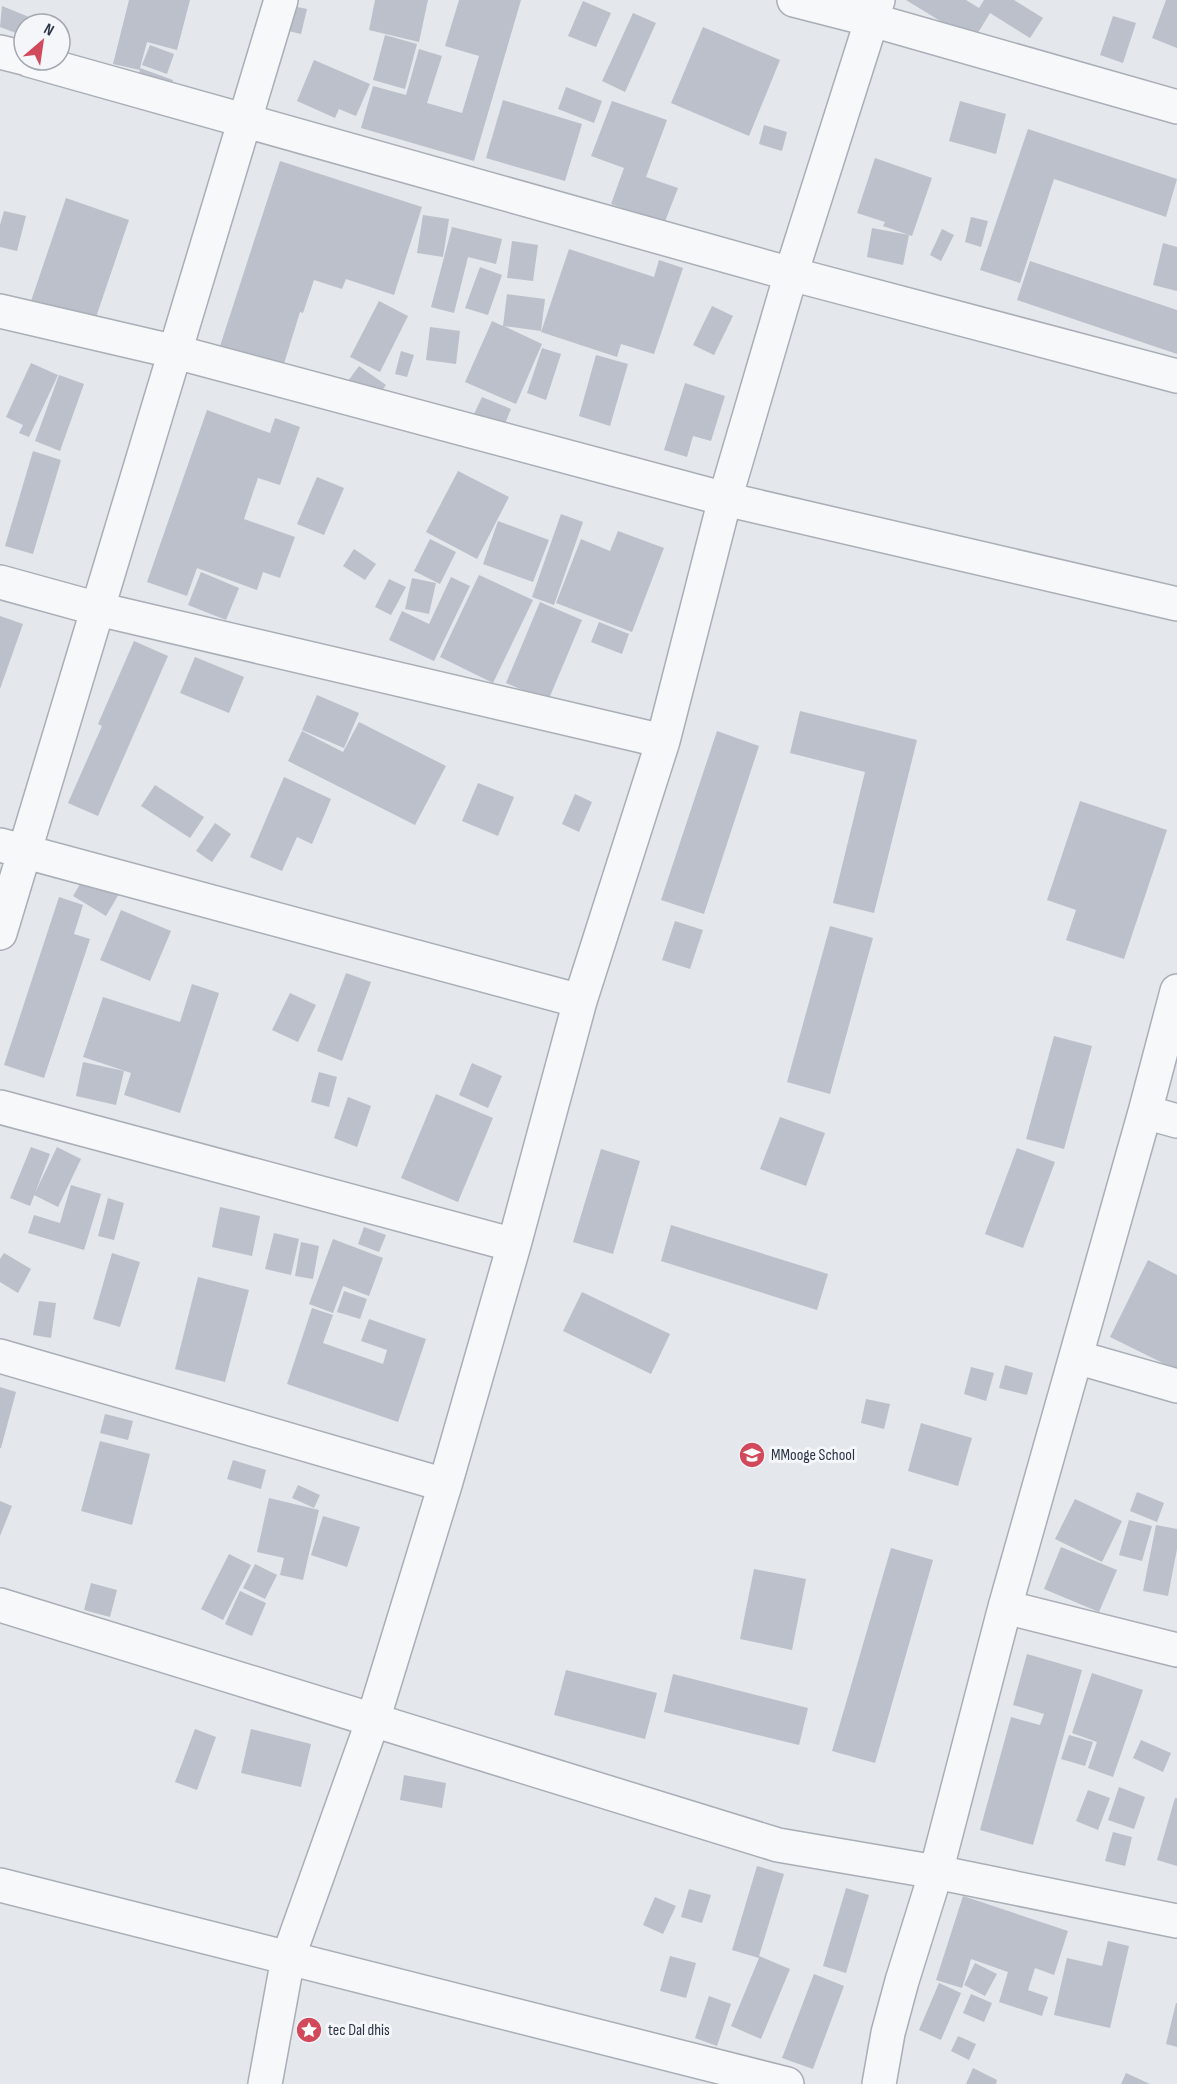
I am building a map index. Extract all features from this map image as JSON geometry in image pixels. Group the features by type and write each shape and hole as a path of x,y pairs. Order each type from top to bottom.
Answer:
{"street":[{"path":"0,933 12,848 99,609 281,0"},
{"path":"794,0 875,10 1177,107"},
{"path":"265,2084 288,1958 373,1720 445,1485 514,1245 580,1001 663,741 725,499 790,274 875,10"},
{"path":"72,72 790,274 1177,376"},
{"path":"0,311 176,352 725,499 1177,604"},
{"path":"0,582 99,609 663,741"},
{"path":"12,848 580,1001"},
{"path":"879,2084 888,2033 902,1981 936,1872 1005,1607 1177,991"},
{"path":"0,1107 514,1245"},
{"path":"1145,1112 1177,1121"},
{"path":"0,1356 445,1485"},
{"path":"1076,1357 1177,1386"},
{"path":"0,1605 778,1845 936,1872 1177,1921"},
{"path":"1005,1607 1177,1650"},
{"path":"0,1885 787,2084"}],"building":[{"path":"129,0 190,0 177,50 147,42 140,68 173,80 168,96 135,85 140,70 113,64"},
{"path":"375,0 428,0 419,42 369,30"},
{"path":"459,0 521,0 474,161 361,128 373,86 406,95 419,49 442,56 427,103 462,113 479,56 445,46"},
{"path":"906,0 966,0 979,8 984,0 1014,0 1043,18 1030,38 990,13 973,41"},
{"path":"1166,0 1177,0 1177,48 1152,38"},
{"path":"583,1 611,13 596,47 568,36"},
{"path":"287,5 307,9 301,34 280,29"},
{"path":"2,6 17,12 12,12 12,32 0,27"},
{"path":"633,13 656,23 625,92 602,81"},
{"path":"1113,16 1136,23 1123,63 1100,55"},
{"path":"703,27 780,60 749,136 671,103"},
{"path":"385,35 417,44 405,89 373,80"},
{"path":"150,45 174,54 167,74 142,65"},
{"path":"314,60 370,84 356,116 339,109 335,118 297,101"},
{"path":"566,87 602,101 594,123 558,109"},
{"path":"503,100 582,124 565,181 486,158"},
{"path":"612,101 667,120 646,177 678,188 664,224 611,204 624,168 591,156"},
{"path":"960,101 1006,114 996,154 949,141"},
{"path":"764,125 787,132 782,151 759,144"},
{"path":"1028,129 1177,179 1166,217 1054,179 1020,283 980,270"},
{"path":"875,158 932,178 912,236 883,226 885,222 857,213"},
{"path":"280,161 422,207 394,295 346,279 342,289 314,280 303,313 300,312 283,367 220,346"},
{"path":"66,198 129,220 92,329 29,307"},
{"path":"4,211 26,216 17,251 0,247 0,225"},
{"path":"423,215 449,219 443,257 417,253"},
{"path":"971,217 988,221 981,247 965,242"},
{"path":"452,227 502,239 496,264 468,257 454,313 431,307"},
{"path":"872,228 909,235 903,265 867,257"},
{"path":"942,229 954,235 941,261 930,255"},
{"path":"512,241 538,245 533,281 507,278"},
{"path":"1163,243 1177,247 1177,291 1153,285"},
{"path":"569,249 654,277 659,260 683,268 654,354 621,344 617,357 541,332"},
{"path":"1030,261 1177,310 1177,354 1017,300"},
{"path":"480,267 502,275 488,315 465,308"},
{"path":"507,294 545,299 541,331 504,326 542,344 516,404 465,382 492,321 503,326"},
{"path":"379,301 408,316 380,372 350,357"},
{"path":"712,306 733,316 714,355 693,345"},
{"path":"430,327 460,331 456,364 426,360"},
{"path":"542,348 561,354 546,400 527,393"},
{"path":"401,351 414,355 407,377 395,374"},
{"path":"596,355 628,364 610,426 579,416"},
{"path":"31,363 58,375 29,437 19,433 23,425 6,417"},
{"path":"359,366 386,385 375,400 348,381"},
{"path":"59,375 84,384 60,451 35,441"},
{"path":"685,383 725,396 711,441 693,436 687,457 664,450"},
{"path":"482,397 511,409 504,426 474,414"},
{"path":"207,410 270,433 275,418 300,427 280,485 258,478 244,519 295,537 280,578 263,572 257,590 197,568 187,596 147,582"},
{"path":"33,451 61,460 33,554 5,546"},
{"path":"458,471 509,497 477,559 426,532"},
{"path":"317,477 344,488 324,535 297,524"},
{"path":"561,514 583,522 554,605 532,597"},
{"path":"498,521 549,540 533,582 483,564"},
{"path":"618,531 664,548 632,632 556,603 581,539 610,551"},
{"path":"430,539 456,552 440,584 414,571"},
{"path":"354,549 376,564 365,580 343,566"},
{"path":"201,572 239,588 226,620 188,605"},
{"path":"479,575 533,600 493,683 440,657"},
{"path":"451,577 470,586 434,661 389,640 402,611 429,624"},
{"path":"412,578 436,583 429,614 405,609"},
{"path":"389,579 406,587 391,615 375,607"},
{"path":"540,602 582,620 548,701 506,683"},
{"path":"0,616 23,624 0,689"},
{"path":"599,622 629,634 622,654 591,642"},
{"path":"134,641 168,656 98,816 68,803 102,726 98,724"},
{"path":"195,657 244,677 229,713 180,693"},
{"path":"317,695 359,713 344,748 302,730"},
{"path":"800,711 917,740 874,913 833,903 865,772 790,753"},
{"path":"359,722 446,766 415,825 288,761 302,731 343,752"},
{"path":"717,731 759,746 704,914 661,900"},
{"path":"284,777 331,799 312,844 297,837 282,871 250,857"},
{"path":"478,783 514,797 498,836 462,821"},
{"path":"155,785 204,817 190,838 141,806"},
{"path":"575,794 592,802 579,832 562,824"},
{"path":"1080,801 1167,830 1124,959 1066,940 1076,910 1047,900"},
{"path":"215,823 231,834 212,862 196,851"},
{"path":"90,867 123,887 106,916 73,896"},
{"path":"59,897 83,905 74,934 90,939 44,1078 4,1065"},
{"path":"121,910 171,931 150,981 100,960"},
{"path":"675,921 703,930 690,969 662,960"},
{"path":"830,926 873,938 830,1094 787,1082"},
{"path":"346,973 371,982 342,1061 317,1051"},
{"path":"192,984 219,993 180,1113 124,1095 131,1073 83,1057 103,997 180,1022"},
{"path":"290,993 316,1005 298,1042 272,1030"},
{"path":"1054,1036 1092,1046 1064,1149 1026,1139"},
{"path":"83,1062 124,1071 116,1105 76,1096"},
{"path":"472,1063 502,1076 488,1108 459,1095"},
{"path":"319,1072 337,1077 329,1107 311,1102"},
{"path":"436,1094 493,1118 458,1202 401,1178"},
{"path":"348,1097 371,1106 357,1147 334,1138"},
{"path":"780,1117 825,1133 806,1186 760,1169"},
{"path":"31,1147 50,1154 30,1206 10,1198"},
{"path":"57,1147 81,1159 58,1207 34,1195"},
{"path":"1017,1148 1055,1162 1023,1248 985,1234"},
{"path":"601,1149 640,1161 613,1254 573,1242"},
{"path":"71,1185 101,1194 84,1250 28,1233 34,1215 60,1223"},
{"path":"108,1198 124,1203 114,1240 98,1236"},
{"path":"220,1207 260,1216 252,1256 212,1247"},
{"path":"671,1225 828,1274 817,1310 661,1261"},
{"path":"364,1227 386,1235 379,1252 358,1244"},
{"path":"274,1233 299,1239 291,1275 265,1269"},
{"path":"333,1239 383,1258 369,1296 343,1286 333,1313 309,1304"},
{"path":"301,1242 319,1246 313,1279 295,1276"},
{"path":"4,1253 31,1269 18,1293 0,1282 0,1259"},
{"path":"112,1253 140,1262 120,1327 93,1319"},
{"path":"1148,1260 1177,1275 1177,1370 1110,1337"},
{"path":"198,1277 249,1290 225,1382 175,1369"},
{"path":"344,1291 367,1299 360,1319 337,1312"},
{"path":"582,1292 670,1334 651,1374 563,1331"},
{"path":"39,1301 56,1303 51,1338 33,1335"},
{"path":"312,1308 333,1315 323,1343 383,1364 387,1350 361,1341 369,1319 426,1339 398,1422 287,1384"},
{"path":"1005,1365 1033,1373 1027,1395 999,1388"},
{"path":"971,1367 994,1373 986,1401 964,1394"},
{"path":"0,1387 16,1392 1,1448 0,1448"},
{"path":"866,1399 890,1404 884,1429 861,1423"},
{"path":"105,1414 133,1421 128,1440 100,1433"},
{"path":"921,1423 972,1438 958,1486 908,1471"},
{"path":"100,1441 150,1454 132,1525 81,1511"},
{"path":"233,1460 266,1470 261,1489 227,1479"},
{"path":"298,1485 320,1495 314,1508 292,1498"},
{"path":"1137,1492 1164,1503 1157,1522 1130,1511"},
{"path":"269,1498 319,1510 303,1580 280,1575 284,1558 257,1552"},
{"path":"1075,1499 1122,1521 1102,1562 1055,1539"},
{"path":"0,1501 12,1506 0,1536"},
{"path":"323,1516 360,1527 347,1567 311,1555"},
{"path":"1129,1520 1152,1526 1142,1561 1119,1555"},
{"path":"1156,1525 1177,1529 1177,1549 1168,1596 1143,1591"},
{"path":"1061,1547 1117,1570 1099,1612 1044,1589"},
{"path":"891,1548 933,1560 875,1763 832,1751"},
{"path":"229,1554 251,1565 223,1620 201,1609"},
{"path":"255,1564 277,1575 265,1599 243,1588"},
{"path":"754,1569 806,1579 792,1650 740,1639"},
{"path":"91,1583 117,1590 110,1617 84,1610"},
{"path":"240,1591 266,1603 252,1636 225,1624"},
{"path":"1027,1654 1082,1670 1033,1845 980,1830 1011,1717 1040,1725 1044,1714 1013,1705"},
{"path":"566,1670 657,1693 645,1739 554,1715"},
{"path":"1092,1673 1143,1690 1113,1777 1088,1768 1097,1742 1072,1733"},
{"path":"673,1674 808,1708 799,1745 664,1712"},
{"path":"195,1729 216,1737 197,1790 175,1782"},
{"path":"251,1729 311,1744 301,1787 241,1773"},
{"path":"1069,1735 1093,1742 1085,1766 1061,1759"},
{"path":"1141,1740 1171,1753 1163,1772 1133,1758"},
{"path":"404,1775 446,1783 442,1808 400,1800"},
{"path":"1119,1787 1145,1797 1134,1829 1108,1820"},
{"path":"1088,1790 1110,1798 1098,1830 1076,1821"},
{"path":"1175,1798 1177,1798 1177,1866 1157,1860"},
{"path":"1113,1832 1132,1837 1125,1866 1105,1861"},
{"path":"757,1866 784,1874 759,1956 790,1969 761,2039 731,2026 759,1958 732,1950"},
{"path":"846,1888 869,1895 846,1973 823,1966"},
{"path":"689,1889 711,1895 702,1923 681,1917"},
{"path":"963,1896 1068,1931 1054,1975 1035,1968 1028,1990 1048,1997 1042,2016 999,2002 1008,1972 971,1959 962,1988 936,1980"},
{"path":"655,1897 676,1906 663,1934 643,1925"},
{"path":"1108,1941 1129,1946 1110,2028 1054,2015 1067,1958 1102,1966"},
{"path":"670,1956 696,1963 686,1998 660,1991"},
{"path":"975,1963 997,1974 985,1996 964,1985"},
{"path":"814,1974 844,1986 813,2069 782,2058"},
{"path":"939,1983 961,1993 941,2040 919,2030"},
{"path":"971,1994 992,2003 984,2022 963,2013"},
{"path":"709,1996 731,2004 717,2046 695,2038"},
{"path":"1177,2003 1177,2047 1166,2044"},
{"path":"958,2036 976,2044 969,2060 951,2051"},
{"path":"973,2068 997,2080 996,2084 966,2084"},
{"path":"1126,2073 1150,2084 1121,2084"}],"place":[{"name":"MMooge School","path":"752,1455"},
{"name":"tec Dal dhis","path":"309,2030"}]}
